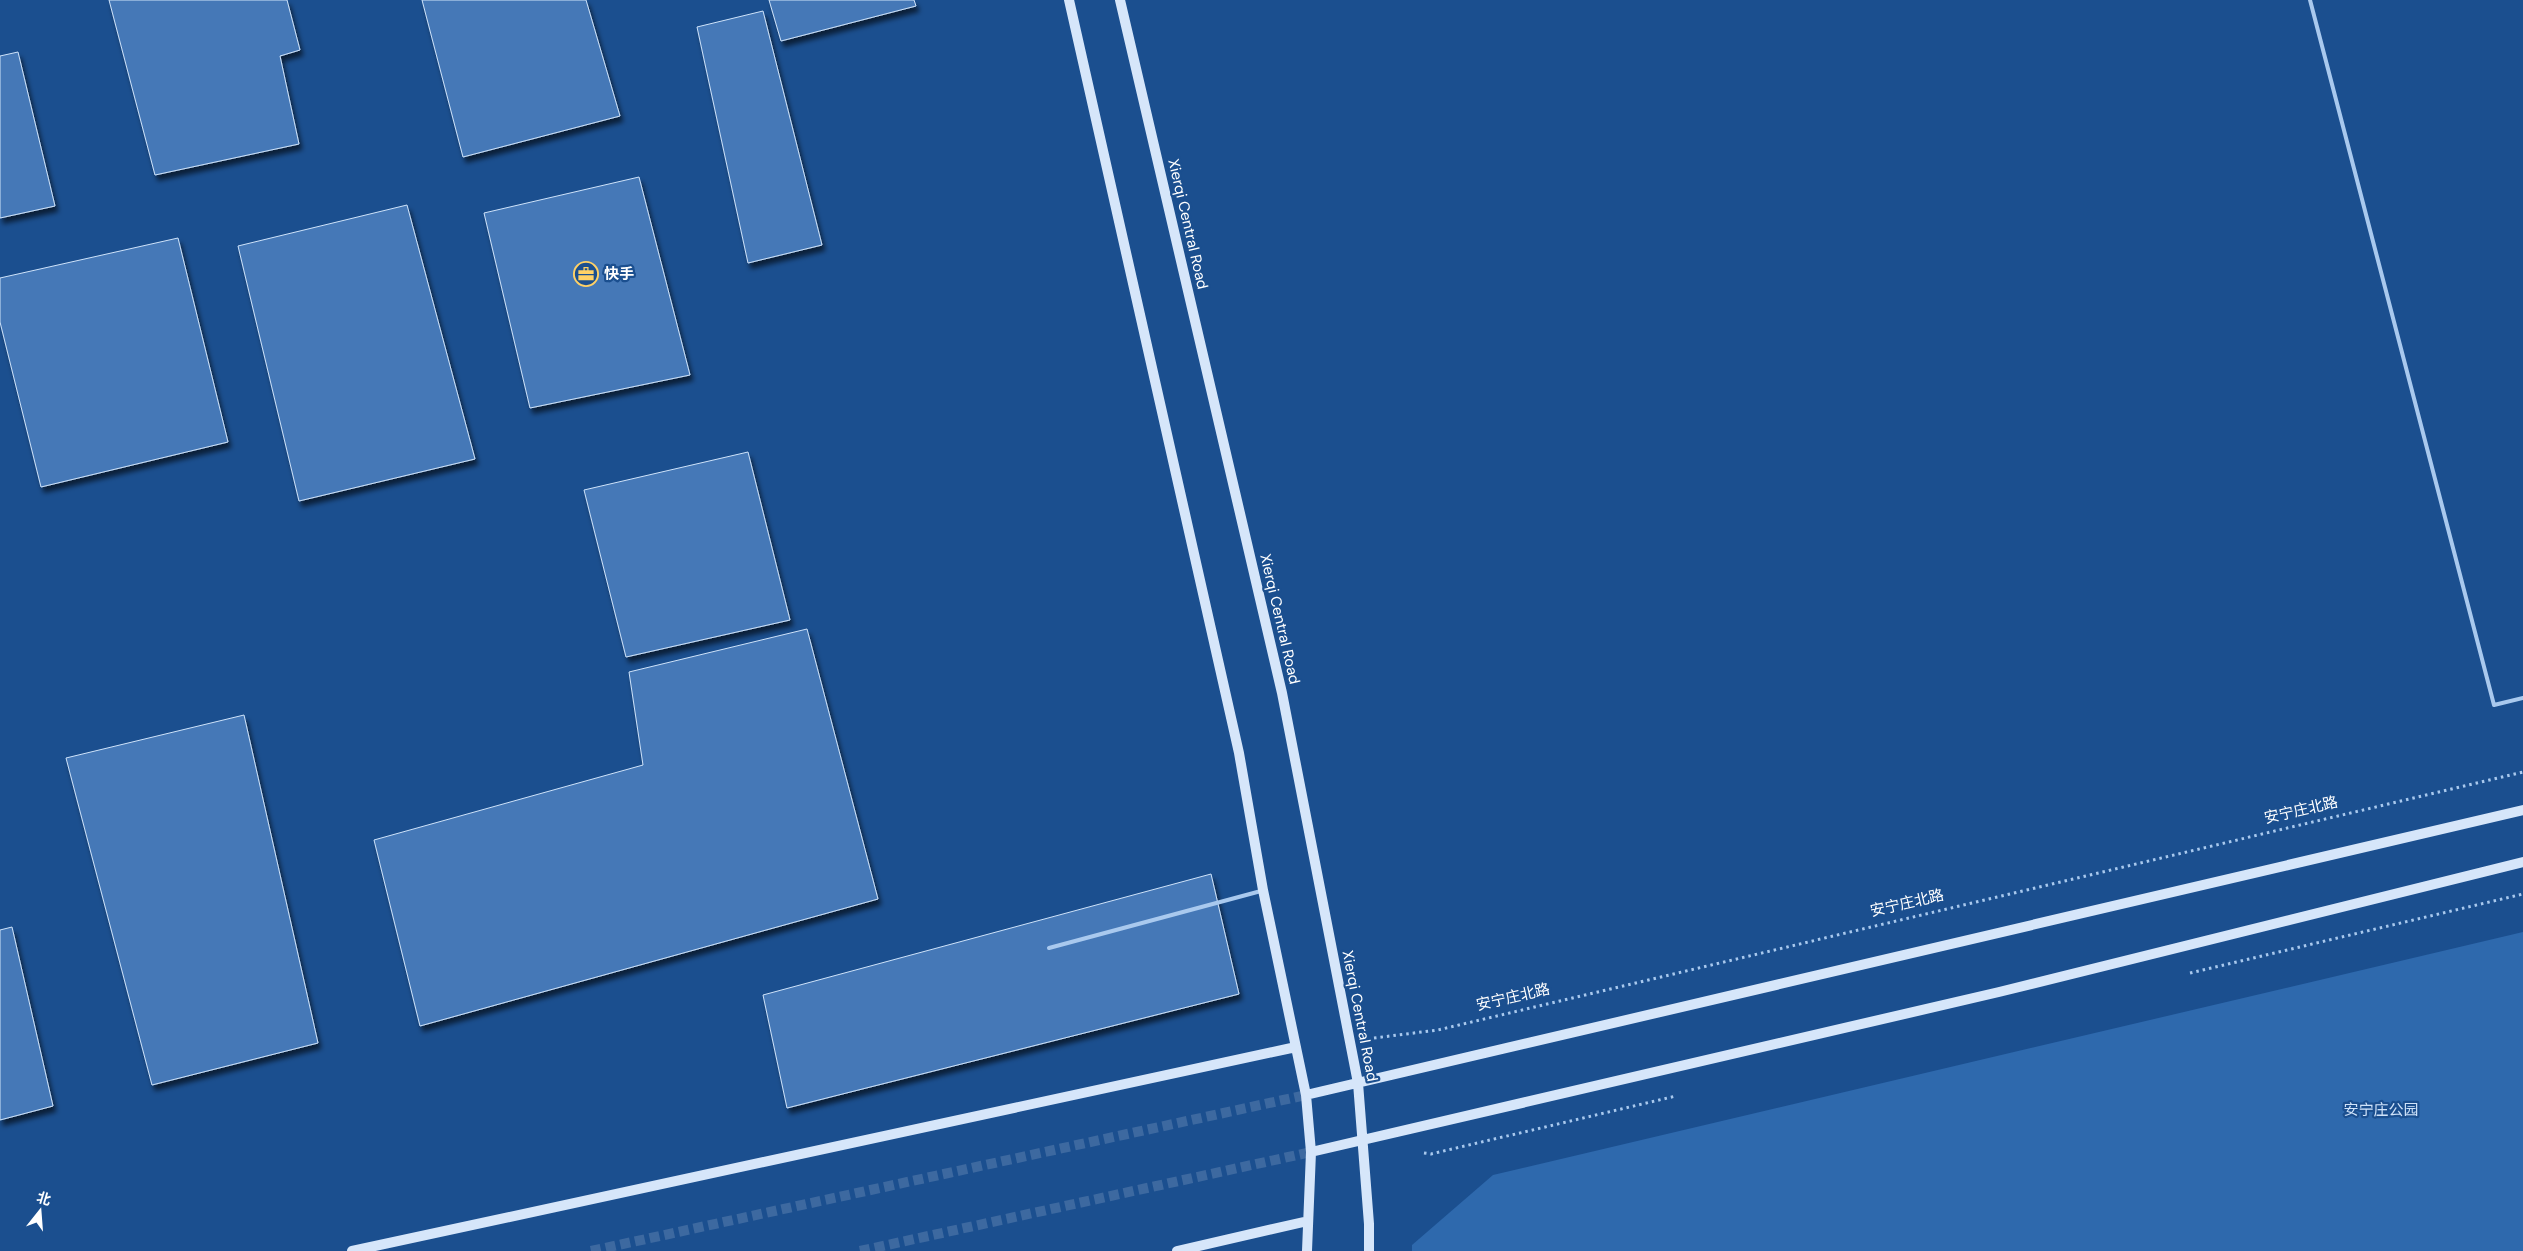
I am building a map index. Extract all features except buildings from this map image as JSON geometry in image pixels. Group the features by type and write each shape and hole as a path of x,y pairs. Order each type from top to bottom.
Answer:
{"main road":[{"path":"1069,0 1237,744 1263,890 1306,1095 1311,1152 1308,1251"},
{"name":"Xierqi Central Road","path":"1120,0 1282,693 1358,1084 1369,1224 1369,1251"},
{"path":"1306,1095 2523,810"},
{"path":"1311,1152 1999,992 2523,862"},
{"path":"352,1251 1296,1047"},
{"path":"1177,1251 1308,1221"}],"lane":[{"path":"2310,0 2494,705 2523,698"},
{"path":"1049,948 1263,890"}],"path":[{"name":"安宁庄北路","path":"1350,1040 1438,1030 2523,772"}],"green space":[{"name":"安宁庄公园","path":"2523,932 2523,1251 1412,1251 1412,1245 1493,1175"}],"tunnel":[{"path":"591,1251 1306,1095"},
{"path":"860,1251 1311,1152"}],"place":[{"name":"快手","path":"586,274"}]}
